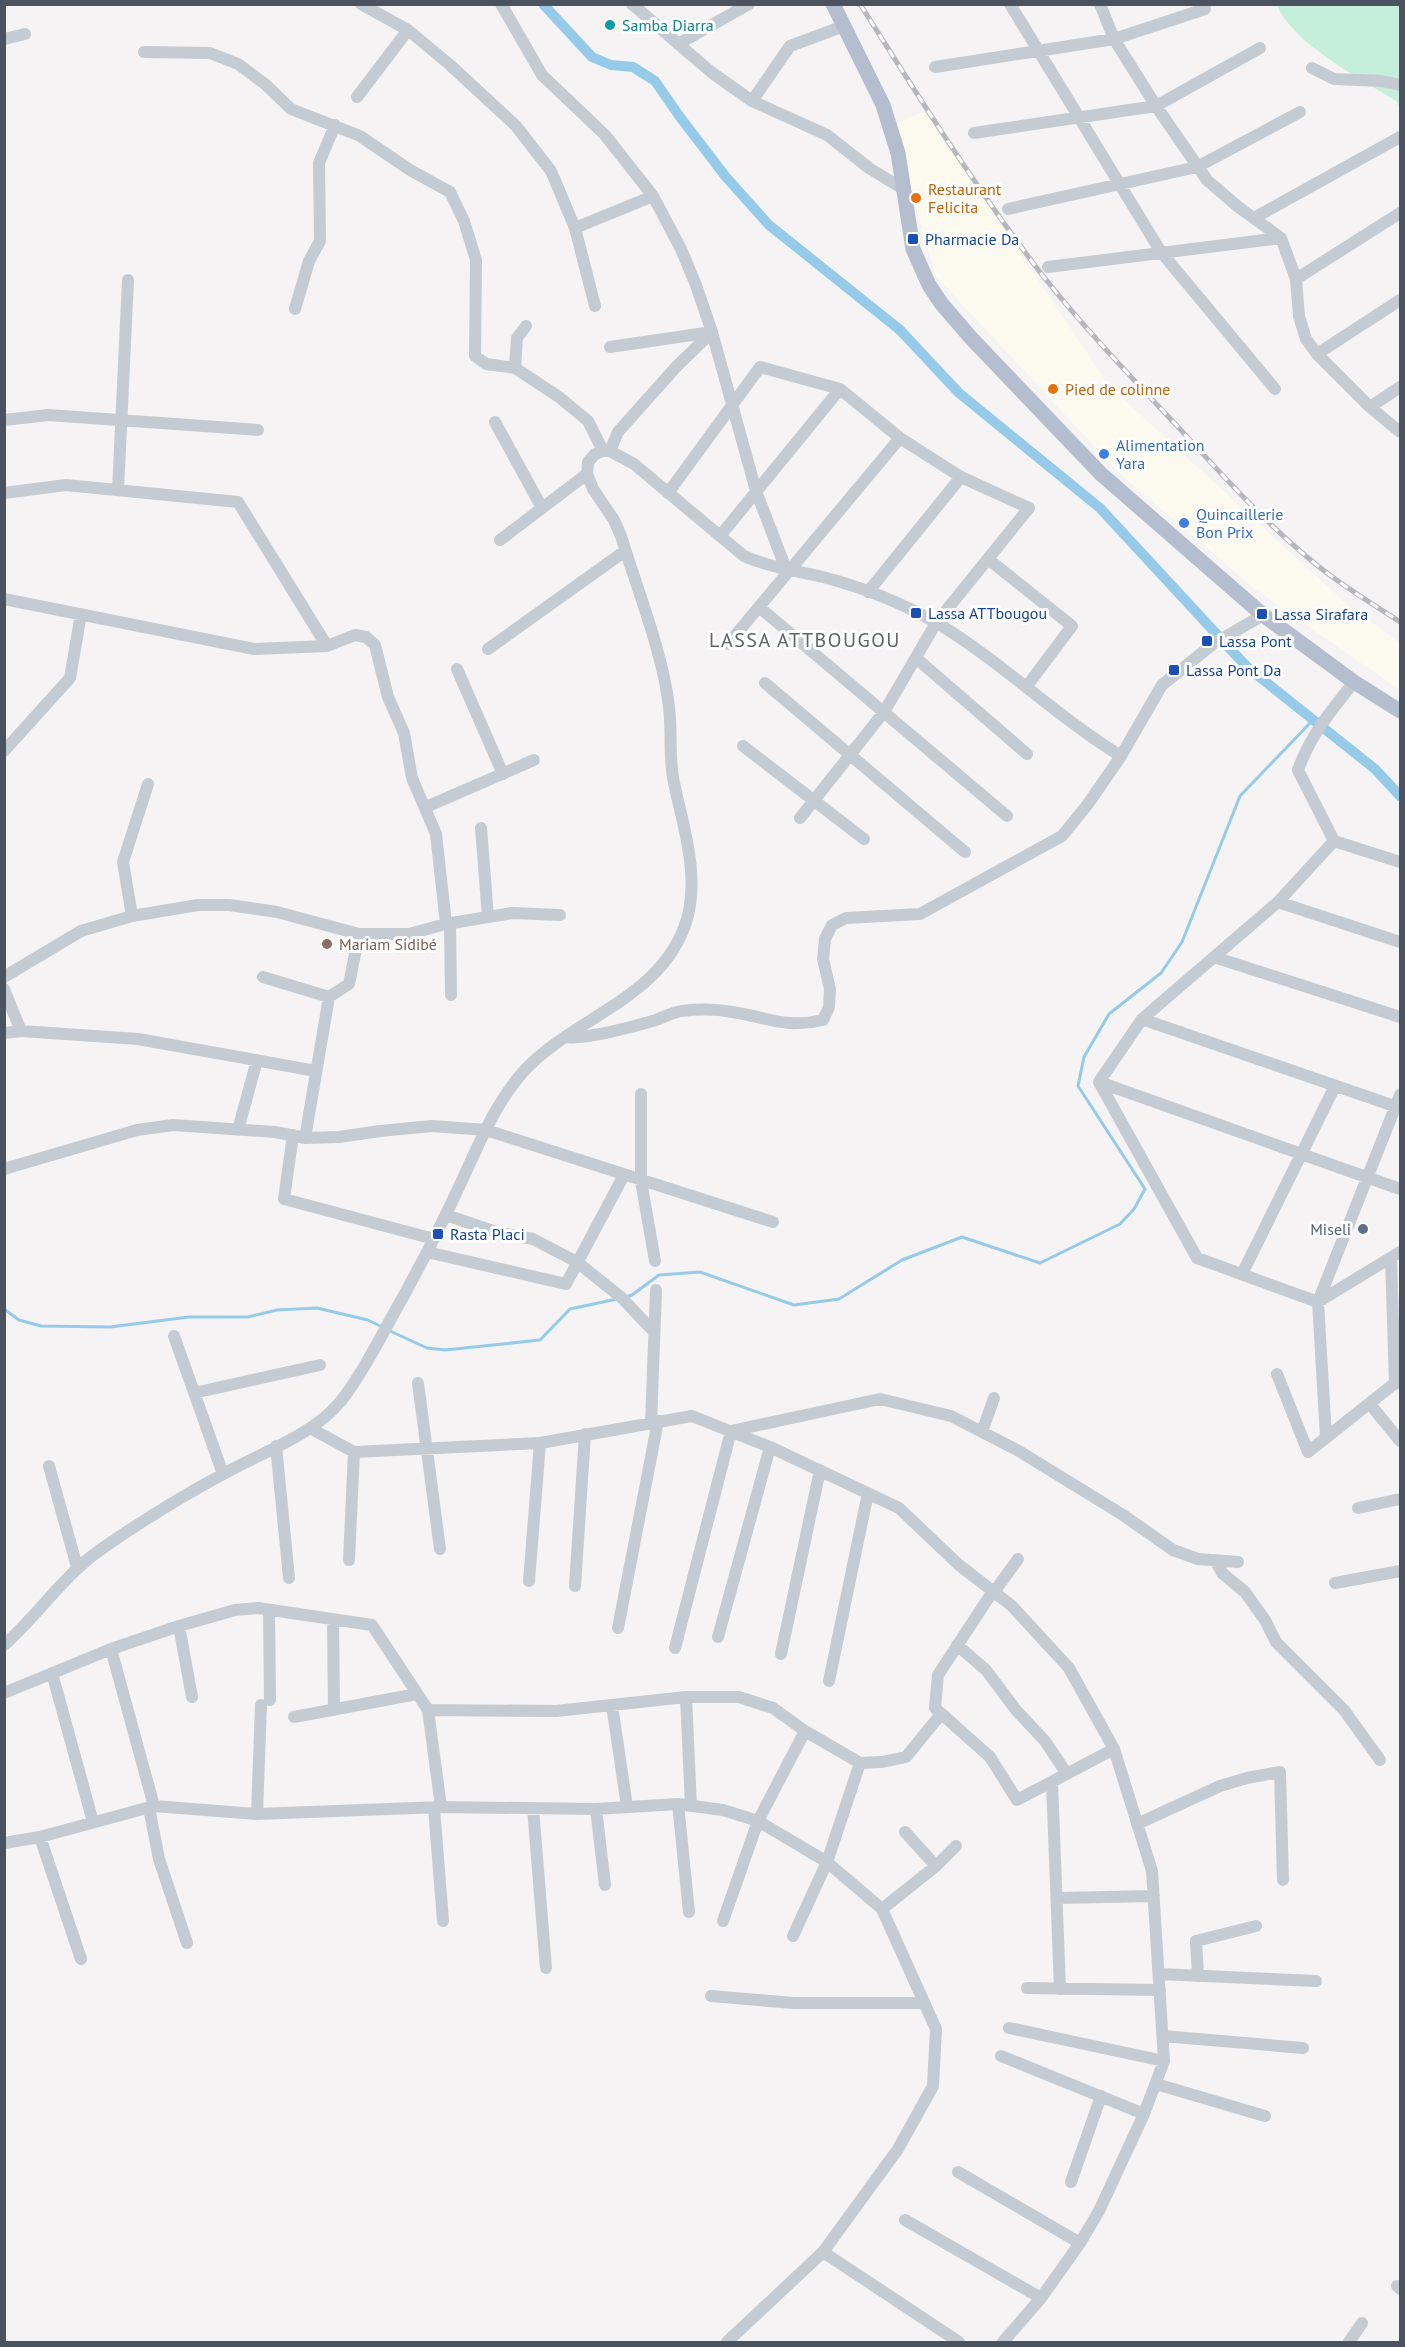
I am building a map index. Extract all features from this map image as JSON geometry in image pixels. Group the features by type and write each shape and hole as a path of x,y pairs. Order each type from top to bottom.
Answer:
{"main road":[{"path":"833,4 883,105 898,153 913,249 929,285 941,303 971,338 1101,474 1263,615 1354,682 1401,711"}],"street":[{"path":"362,4 408,30 449,64 516,126 551,171 575,228 595,306"},
{"path":"501,4 542,75 605,135 654,196 696,285 712,332 756,491 788,569"},
{"path":"632,4 711,72 752,101 827,135 869,168 903,189"},
{"path":"678,44 749,4"},
{"path":"1010,4 1161,252 1275,389"},
{"path":"1100,4 1114,39 1156,106 1207,180 1237,207 1281,238 1296,279 1299,316 1306,339 1317,354 1370,407 1401,432"},
{"path":"934,67 1114,39 1205,9"},
{"path":"752,101 790,46 844,26"},
{"path":"357,97 408,30"},
{"path":"4,39 25,34"},
{"path":"974,133 1156,106 1260,48"},
{"path":"144,52 210,53 238,64 265,84 291,109 360,136 410,170 450,192 464,221 476,260 475,356 486,364 515,368 559,397 588,421 607,451 634,464 744,556 761,563 825,578 868,592 936,623 1027,686 1121,756"},
{"path":"1312,68 1334,79 1382,81 1401,85"},
{"path":"1008,209 1197,167 1300,112"},
{"path":"295,309 309,261 320,242 319,163 335,125"},
{"path":"1254,218 1401,137"},
{"path":"575,228 654,196"},
{"path":"1296,279 1401,213"},
{"path":"1048,267 1281,238"},
{"path":"118,490 128,280"},
{"path":"1317,354 1401,300"},
{"path":"515,368 517,338 526,326"},
{"path":"610,347 712,332"},
{"path":"4,1646 77,1567 101,1549 223,1474 310,1428 340,1402 371,1355 427,1252 505,1096 523,1072 566,1036 625,999 653,976 668,958 679,938 687,918 691,892 688,848 672,774 669,707 661,666 614,520 593,489 587,474 588,462 596,454 607,451 618,432 676,367 712,332"},
{"path":"668,493 760,367 840,389 900,438 961,477 1029,508 936,623 884,712 800,818"},
{"path":"1370,407 1401,387"},
{"path":"720,536 840,389"},
{"path":"4,420 48,415 258,430"},
{"path":"495,422 542,508"},
{"path":"728,644 788,569 900,438"},
{"path":"500,540 587,474"},
{"path":"868,592 961,477"},
{"path":"4,493 66,485 238,502 327,646"},
{"path":"488,649 625,551"},
{"path":"988,559 1072,626 1027,686"},
{"path":"4,599 254,649 327,646 356,635 366,637 375,645 388,697 404,733 412,778 436,834 448,924 451,995"},
{"path":"759,607 1007,816"},
{"path":"4,751 70,678 81,614"},
{"path":"566,1036 573,1038 616,1029 655,1020 679,1011 713,1009 805,1025 823,1020 829,1007 830,989 823,959 825,939 832,925 846,918 920,914 1062,836 1088,804 1121,756 1162,685 1213,644 1263,615"},
{"path":"916,658 1027,754"},
{"path":"457,669 503,774"},
{"path":"1354,682 1323,720 1307,745 1298,770 1334,841 1401,861"},
{"path":"765,683 965,852"},
{"path":"743,746 864,838"},
{"path":"426,807 534,760"},
{"path":"132,916 123,862 148,784"},
{"path":"481,828 488,917"},
{"path":"1099,1082 1142,1019 1278,902 1334,841"},
{"path":"1278,902 1401,942"},
{"path":"4,977 81,931 132,916 198,905 229,905 278,912 359,934 409,934 448,924 512,913 560,915"},
{"path":"359,934 349,984 329,997 316,1071 284,1199 434,1239"},
{"path":"1214,957 1401,1017"},
{"path":"263,978 329,997"},
{"path":"4,989 21,1031"},
{"path":"1142,1019 1335,1086 1399,1103 1318,1302 1326,1437"},
{"path":"4,1033 21,1031 138,1039 316,1071"},
{"path":"238,1130 256,1060"},
{"path":"1099,1082 1401,1189"},
{"path":"1099,1082 1197,1258 1318,1302"},
{"path":"1242,1274 1335,1086"},
{"path":"641,1095 641,1181 655,1261"},
{"path":"4,1169 136,1130 172,1125 299,1137 339,1137 432,1126 486,1130 773,1222"},
{"path":"427,1252 566,1284 624,1175"},
{"path":"446,1215 496,1233 532,1239 577,1262 621,1298 654,1332"},
{"path":"1318,1302 1396,1255"},
{"path":"1277,1374 1308,1452 1398,1382 1396,1255"},
{"path":"618,1628 655,1422 656,1290"},
{"path":"174,1336 223,1474"},
{"path":"194,1393 320,1365"},
{"path":"418,1383 440,1550"},
{"path":"982,1432 994,1398"},
{"path":"731,1431 880,1399 951,1416 1019,1451 1123,1515 1173,1550 1198,1559 1238,1562"},
{"path":"1370,1404 1401,1441"},
{"path":"310,1428 354,1452 540,1443 692,1416 770,1447 899,1508 958,1565 1012,1606 1069,1668 1114,1749 1152,1871 1164,2061 1144,2114 1099,2211 1080,2243 1041,2298 1004,2343"},
{"path":"675,1648 731,1431"},
{"path":"574,1586 585,1434"},
{"path":"529,1581 540,1443"},
{"path":"276,1446 290,1578"},
{"path":"718,1637 770,1447"},
{"path":"349,1560 354,1452"},
{"path":"49,1466 77,1567"},
{"path":"781,1654 820,1470"},
{"path":"829,1681 868,1493"},
{"path":"1358,1508 1401,1499"},
{"path":"1018,1559 938,1675 935,1708 990,1757 1017,1800 1114,1749"},
{"path":"1215,1560 1222,1573 1245,1592 1265,1620 1276,1642 1344,1710 1380,1760"},
{"path":"1335,1584 1401,1571"},
{"path":"4,1693 111,1649 235,1610 258,1608 372,1625 428,1710 438,1807 443,1921"},
{"path":"257,1814 269,1610"},
{"path":"333,1620 334,1710"},
{"path":"179,1626 192,1697"},
{"path":"957,1645 986,1670 1016,1710 1045,1742 1066,1774"},
{"path":"111,1649 152,1807 159,1859 187,1943"},
{"path":"52,1673 93,1822"},
{"path":"294,1717 417,1694"},
{"path":"428,1710 556,1711 686,1697 739,1697 774,1708 805,1731 860,1763 882,1762 906,1757 941,1713"},
{"path":"686,1697 684,1805 689,1912"},
{"path":"612,1705 627,1807"},
{"path":"723,1921 758,1821 805,1731"},
{"path":"793,1936 827,1862 860,1763"},
{"path":"1137,1824 1220,1786 1280,1772 1283,1880"},
{"path":"1052,1782 1060,1989"},
{"path":"4,1843 152,1807 257,1814 438,1807 596,1809 684,1805 723,1810 758,1821 827,1862 882,1909 936,2029 933,2086 898,2149 823,2252 727,2343"},
{"path":"533,1808 546,1968"},
{"path":"596,1809 605,1885"},
{"path":"905,1832 936,1866"},
{"path":"40,1836 81,1959"},
{"path":"882,1909 936,1866 956,1846"},
{"path":"1057,1898 1154,1896"},
{"path":"1198,1976 1196,1941 1256,1926"},
{"path":"1159,1974 1316,1981"},
{"path":"1027,1988 1160,1990"},
{"path":"711,1996 793,2003 924,2003"},
{"path":"1009,2028 1164,2061"},
{"path":"1163,2036 1303,2048"},
{"path":"1001,2056 1144,2114"},
{"path":"1156,2084 1266,2116"},
{"path":"1071,2182 1101,2096"},
{"path":"958,2172 1080,2243"},
{"path":"905,2220 1041,2298"},
{"path":"823,2252 958,2343"},
{"path":"1349,2343 1362,2323"}],"shaded area":[{"path":"925,111 1109,386 1350,607 1400,643 1400,690 1255,589 1122,476 935,275 893,125"}],"green space":[{"path":"1277,5 1400,5 1400,107 1396,101 1312,46 1285,19"}],"waterway":[{"path":"543,4 592,57 611,65 633,67 655,81 726,177 769,225 900,330 959,393 1100,508 1247,667 1375,769 1400,796"},
{"path":"626,1297 659,1275 700,1272 794,1305 839,1299 902,1260 962,1237 1040,1263 1120,1224 1134,1209 1145,1189 1078,1086 1084,1057 1109,1014 1161,973 1182,942 1240,796 1313,720"},
{"path":"390,1331 427,1348 445,1350 540,1340 570,1309 617,1299"},
{"path":"4,1309 19,1320 41,1326 110,1327 189,1317 248,1317 277,1310 317,1308 368,1320 384,1328"}],"railway":[{"path":"860,4 971,176 1043,276 1076,315 1263,517 1328,574 1400,622"}],"place":[{"name":"Samba Diarra","path":"610,25"},
{"name":"Restaurant Felicita","path":"916,198"},
{"name":"Pharmacie Da","path":"913,239"},
{"name":"Pied de colinne","path":"1053,389"},
{"name":"Alimentation Yara","path":"1104,454"},
{"name":"Quincaillerie Bon Prix","path":"1184,523"},
{"name":"Lassa ATTbougou","path":"916,613"},
{"name":"Lassa Sirafara","path":"1262,614"},
{"name":"Lassa Pont","path":"1207,641"},
{"name":"Lassa Pont Da","path":"1174,670"},
{"name":"Mariam Sidibé","path":"327,944"},
{"name":"Miseli","path":"1363,1229"},
{"name":"Rasta Placi","path":"438,1234"}],"district":[{"name":"LASSA ATTBOUGOU","path":"805,640"}]}
